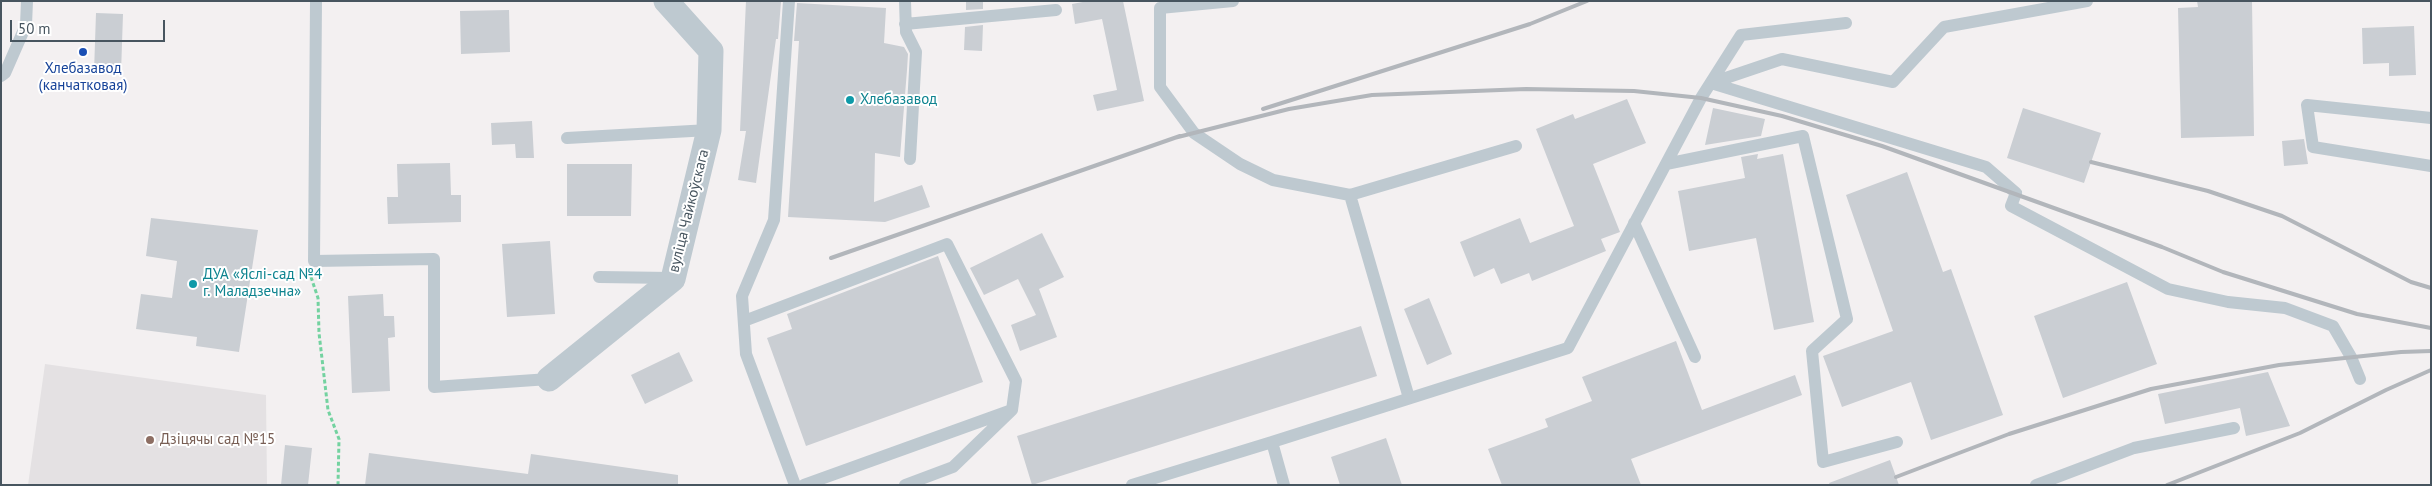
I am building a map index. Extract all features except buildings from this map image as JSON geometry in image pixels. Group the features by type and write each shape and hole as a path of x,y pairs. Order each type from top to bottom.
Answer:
{"street":[{"name":"вуліца Чайкоўскага","path":"549,379 673,278 709,130 711,52 666,1"}],"lane":[{"path":"1,76 5,72 26,25 27,1"},
{"path":"316,1 314,261 434,259 434,387 549,379"},
{"path":"789,1 774,220 742,296 746,354 795,485"},
{"path":"905,1 906,32 916,52 910,159"},
{"path":"1233,1 1160,8 1160,87 1194,133 1240,164 1273,180 1350,195 1516,146"},
{"path":"1711,83 1782,59 1893,82 1944,27 2088,1"},
{"path":"906,24 1056,10"},
{"path":"1132,485 1568,348 1666,164 1711,83 1741,36 1846,24"},
{"path":"1711,83 1986,167 2016,193 2011,206 2168,289 2228,302 2285,308 2333,326 2351,357 2360,379"},
{"path":"2431,118 2307,105 2313,147 2431,166"},
{"path":"567,138 709,130"},
{"path":"1666,164 1804,136 1847,319 1812,351 1823,462 1897,442"},
{"path":"1350,195 1409,398"},
{"path":"1634,223 1695,357"},
{"path":"744,321 947,244 1016,381 1012,410 953,467 905,485"},
{"path":"599,277 673,278"},
{"path":"804,485 1012,410"},
{"path":"2036,485 2134,448 2234,428"},
{"path":"1272,442 1284,485"}],"path":[{"path":"314,261 311,276 318,298 319,333 328,410 338,439 338,485"}],"shaded area":[{"name":"Дзіцячы сад №15","path":"45,364 266,395 267,485 28,485"}],"railway":[{"path":"1263,109 1530,24 1587,1"},
{"path":"1174,138 1289,109 1372,95 1526,89 1634,91 1701,98 1782,116 1882,146 2162,247 2223,272 2357,314 2431,328"},
{"path":"831,258 1180,136"},
{"path":"2091,162 2208,191 2282,216 2411,282 2431,288"},
{"path":"1896,477 2009,434 2151,389 2279,365 2401,352 2431,351"},
{"path":"2167,485 2300,433 2431,370"}],"place":[{"name":"Хлебазавод (канчатковая)","path":"83,52"},
{"name":"Хлебазавод","path":"850,100"},
{"name":"ДУА «Яслі-сад №4 г. Маладзечна»","path":"193,284"},
{"name":"Дзіцячы сад №15","path":"150,440"}]}
